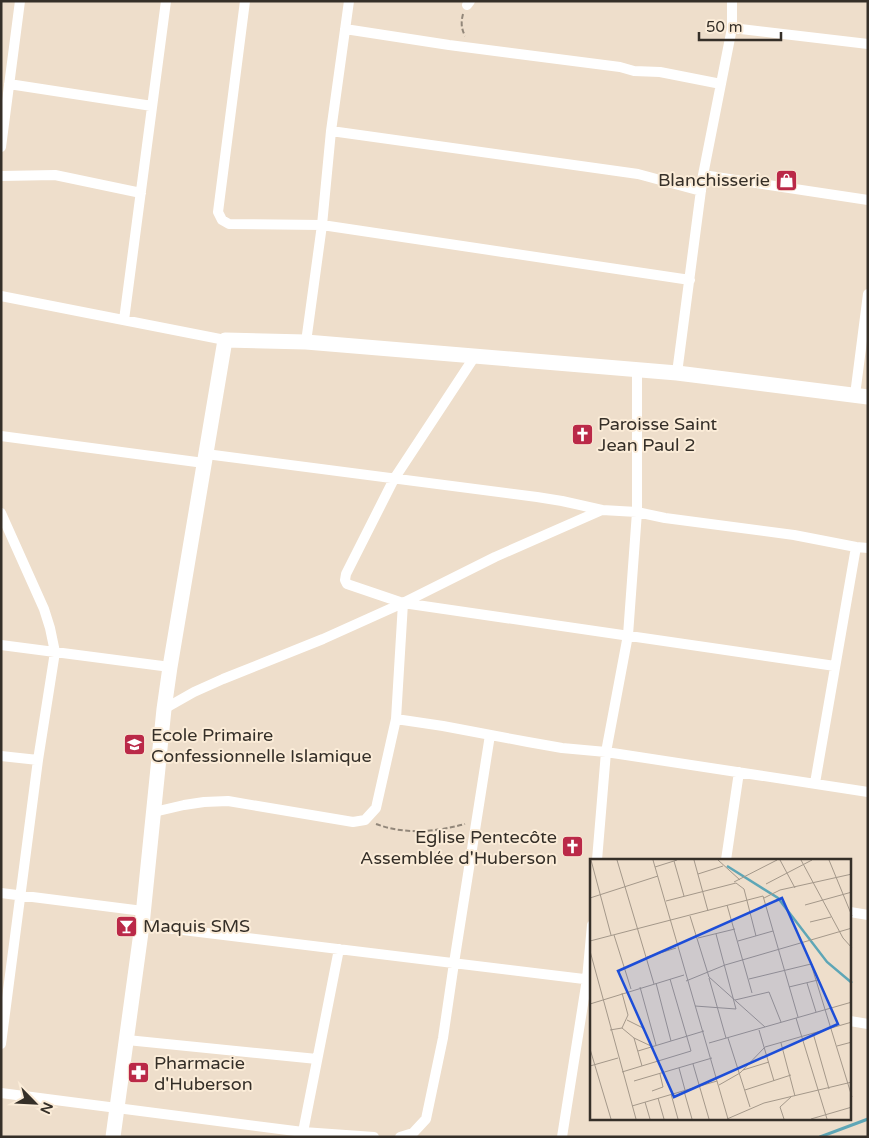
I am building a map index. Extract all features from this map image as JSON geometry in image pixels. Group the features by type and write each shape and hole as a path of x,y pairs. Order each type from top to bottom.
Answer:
{"street":[{"path":"1,147 7,78 20,1"},
{"path":"124,320 166,1"},
{"path":"246,1 218,212 222,220 229,224 322,225 690,280"},
{"path":"677,373 703,175 732,28 732,1"},
{"path":"306,342 322,225 331,130 350,2"},
{"path":"732,28 868,44"},
{"path":"345,29 419,41 620,67 634,71 660,72 721,84"},
{"path":"7,78 152,106"},
{"path":"331,130 638,174 701,191"},
{"path":"1,176 55,175 141,193"},
{"path":"703,175 868,200"},
{"path":"1,296 225,340 306,342 677,373 862,396 868,294"},
{"path":"113,1137 142,918 170,666 225,340"},
{"path":"474,356 394,479 346,574 344,580 347,584 403,602 835,666"},
{"path":"597,859 606,752 628,635 637,512 637,370"},
{"path":"1,436 394,479 562,501 602,510 637,512 665,518 868,548"},
{"path":"164,709 222,679 323,639 495,557 602,510"},
{"path":"1,513 44,609 56,652 38,760 20,895 6,969 1,1044"},
{"path":"814,783 856,547"},
{"path":"154,812 204,802 228,801 353,822 365,820 376,808 396,718 403,602"},
{"path":"1,645 170,666"},
{"path":"396,718 528,742 868,792"},
{"path":"400,1137 413,1133 426,1119 443,1038 490,735"},
{"path":"1,756 38,760"},
{"path":"726,859 739,772"},
{"path":"1,893 142,918 339,949 589,979"},
{"path":"852,912 868,915"},
{"path":"302,1132 339,949"},
{"path":"562,1137 589,979 590,961"},
{"path":"852,1021 868,1024"},
{"path":"127,1040 317,1059"},
{"path":"1,1093 302,1132 374,1137"}],"path":[{"path":"468,3 463,13 462,31 466,38 480,48"},
{"path":"365,820 408,832 451,828 477,820"}],"waterway":[{"path":"820,1137 868,1119"}],"place":[{"name":"Blanchisserie","path":"786,180"},
{"name":"Paroisse Saint Jean Paul 2","path":"582,434"},
{"name":"Ecole Primaire Confessionnelle Islamique","path":"135,745"},
{"name":"Eglise Pentecôte Assemblée d'Huberson","path":"573,847"},
{"name":"Maquis SMS","path":"127,926"},
{"name":"Pharmacie d'Huberson","path":"138,1073"}]}
